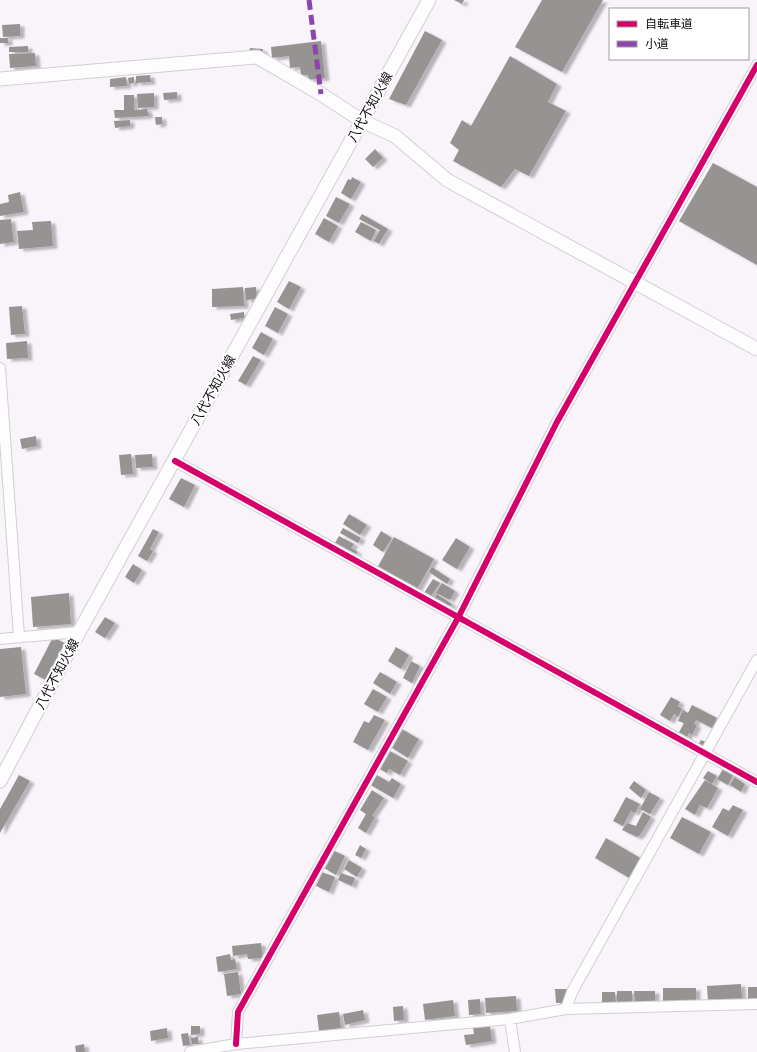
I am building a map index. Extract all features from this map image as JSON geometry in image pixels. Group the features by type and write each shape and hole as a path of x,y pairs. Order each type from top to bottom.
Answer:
{"main road":[{"name":"八代不知火線","path":"0,781 79,632 429,0"},
{"path":"0,80 257,57 321,94 362,121 395,136 447,180 757,349"}],"street":[{"path":"236,1044 238,1012 458,618 558,422 757,65"},
{"path":"0,368 19,637"},
{"path":"175,461 757,782"},
{"path":"0,639 79,632"},
{"path":"566,1009 572,992 757,660"},
{"path":"190,1052 221,1050 236,1044 510,1019 566,1009 757,1004"},
{"path":"510,1019 515,1052"}],"building":[{"path":"454,0 464,0 462,4"},
{"path":"542,0 603,0 562,72 515,47"},
{"path":"20,24 20,36 3,37 2,25"},
{"path":"425,31 442,40 406,105 389,99"},
{"path":"0,38 8,38 8,43 0,43"},
{"path":"321,41 325,78 309,80 308,75 301,76 300,67 290,68 289,56 272,58 271,47"},
{"path":"28,46 28,52 9,52 9,47"},
{"path":"250,48 263,49 262,56 249,55"},
{"path":"35,53 36,66 10,68 9,54"},
{"path":"510,56 557,84 548,102 566,111 529,176 515,169 501,187 453,161 459,150 450,143 462,120 471,126"},
{"path":"150,75 151,82 136,83 136,76"},
{"path":"126,77 127,86 110,87 110,79"},
{"path":"134,77 134,83 129,84 128,78"},
{"path":"177,92 177,99 164,100 163,93"},
{"path":"154,93 154,107 138,108 137,94"},
{"path":"124,95 134,95 134,110 147,109 149,116 115,118 114,110 124,110"},
{"path":"155,117 162,117 162,124 156,125"},
{"path":"130,120 130,126 115,128 114,121"},
{"path":"375,149 383,158 373,167 365,159"},
{"path":"713,163 757,187 757,265 679,221"},
{"path":"352,177 361,182 351,199 341,193 348,179 351,180"},
{"path":"20,192 24,212 0,216 0,204 9,202 8,195"},
{"path":"336,197 350,204 339,223 326,216"},
{"path":"362,214 388,229 379,244 374,241 380,230 359,219"},
{"path":"324,218 338,226 329,242 315,234"},
{"path":"11,219 14,242 0,244 0,220"},
{"path":"51,221 53,246 19,249 17,231 33,230 32,222"},
{"path":"361,222 376,230 371,241 355,232"},
{"path":"289,281 301,287 289,309 277,302"},
{"path":"243,287 244,306 212,307 212,289"},
{"path":"256,287 257,299 246,300 245,288"},
{"path":"22,306 25,334 11,335 9,307"},
{"path":"275,307 288,314 278,333 265,326"},
{"path":"244,312 244,318 231,320 230,314"},
{"path":"261,332 273,339 264,355 252,348"},
{"path":"27,341 28,358 7,359 6,343"},
{"path":"253,356 261,360 246,385 238,381"},
{"path":"36,436 37,446 22,449 20,439"},
{"path":"131,454 133,474 121,475 119,455"},
{"path":"152,454 153,467 136,468 135,455"},
{"path":"181,478 195,485 184,507 169,499"},
{"path":"349,514 367,525 360,535 343,524"},
{"path":"343,528 361,538 358,543 340,533"},
{"path":"153,529 159,532 150,549 153,551 147,561 138,556"},
{"path":"381,531 392,538 383,552 373,545"},
{"path":"339,536 354,544 351,548 358,552 356,554 335,543"},
{"path":"394,537 434,559 416,591 376,570"},
{"path":"456,538 470,547 457,569 442,560"},
{"path":"133,564 142,570 134,583 125,577"},
{"path":"432,567 450,579 447,584 429,572"},
{"path":"433,579 440,583 429,599 424,593"},
{"path":"442,583 455,591 450,600 436,593"},
{"path":"69,593 71,624 33,627 31,597"},
{"path":"437,594 452,604 447,611 432,602"},
{"path":"105,617 115,623 105,638 95,632"},
{"path":"53,637 68,645 48,681 34,674"},
{"path":"21,647 26,694 0,697 0,649"},
{"path":"396,647 409,655 401,669 388,661"},
{"path":"411,661 420,666 412,683 403,678"},
{"path":"380,672 397,682 390,694 373,683"},
{"path":"373,689 387,697 378,712 364,704"},
{"path":"671,697 680,702 678,706 682,709 678,717 674,714 670,721 660,715"},
{"path":"692,705 717,718 712,728 696,720 694,724 697,725 692,735 689,733 686,739 678,734 684,723 678,721 683,710 688,713"},
{"path":"374,715 385,720 368,750 353,742 364,721 369,723"},
{"path":"400,728 419,739 408,758 389,746"},
{"path":"701,740 708,743 704,751 697,747"},
{"path":"388,750 408,761 400,775 389,769 387,773 378,768"},
{"path":"723,769 733,775 728,785 717,779"},
{"path":"708,771 717,776 712,784 703,778"},
{"path":"375,774 389,782 392,778 401,784 393,798 369,784"},
{"path":"19,775 30,781 0,833 0,809"},
{"path":"735,777 745,784 741,792 730,785"},
{"path":"705,780 718,788 707,808 700,805 695,815 685,809"},
{"path":"634,781 646,790 641,798 629,788"},
{"path":"372,790 384,798 372,816 375,817 366,833 358,828 366,814 360,810"},
{"path":"649,792 660,798 650,814 640,809"},
{"path":"626,797 640,804 635,813 631,811 623,826 613,821"},
{"path":"733,805 743,810 728,836 712,827 723,808 729,811"},
{"path":"643,812 651,817 640,835 637,837 622,830 627,823 636,826"},
{"path":"682,817 711,832 699,854 670,838"},
{"path":"606,838 642,859 631,879 595,858"},
{"path":"360,845 366,849 361,858 355,855"},
{"path":"333,850 345,856 336,875 324,868"},
{"path":"349,860 362,868 357,877 344,869"},
{"path":"322,872 335,877 329,892 316,886"},
{"path":"341,873 355,878 352,886 338,880"},
{"path":"261,943 263,958 248,959 247,954 233,956 232,946"},
{"path":"230,954 231,960 235,959 237,969 218,972 216,957"},
{"path":"238,972 241,994 227,996 224,974"},
{"path":"741,984 742,999 708,1001 707,986"},
{"path":"748,987 757,987 757,1001 748,1002"},
{"path":"663,988 696,988 696,1003 663,1003"},
{"path":"555,989 567,989 567,995 564,1003 556,1003"},
{"path":"617,991 632,991 632,1003 617,1004"},
{"path":"634,991 655,991 655,1003 635,1003"},
{"path":"602,992 615,992 616,1004 602,1004"},
{"path":"516,996 517,1011 486,1013 485,998"},
{"path":"480,999 481,1014 469,1015 468,1000"},
{"path":"453,1000 455,1016 425,1020 423,1004"},
{"path":"403,1006 404,1020 394,1021 393,1007"},
{"path":"363,1010 365,1020 345,1025 343,1014"},
{"path":"339,1012 341,1028 319,1031 317,1015"},
{"path":"191,1026 200,1026 200,1034 191,1035"},
{"path":"490,1026 492,1041 466,1045 464,1035 474,1034 473,1028"},
{"path":"167,1028 168,1038 151,1041 150,1031"},
{"path":"188,1033 190,1045 183,1046 181,1034"},
{"path":"198,1037 198,1044 192,1044 191,1038"},
{"path":"84,1044 85,1052 76,1052 75,1046"}],"marked path":[{"path":"309,0 321,94"}],"cycle path":[{"path":"236,1044 238,1012 458,618 557,422 757,65"},
{"path":"175,461 757,782"}]}
